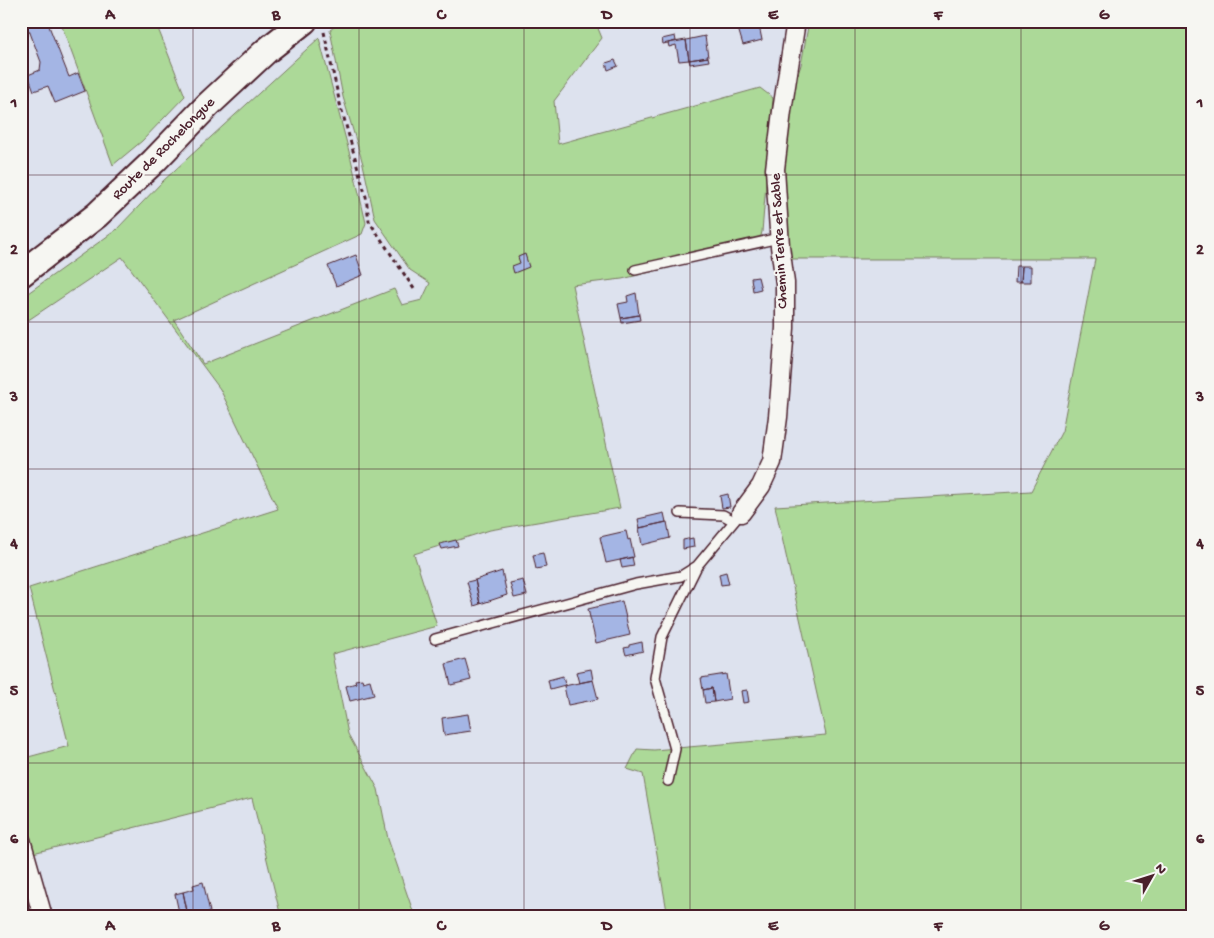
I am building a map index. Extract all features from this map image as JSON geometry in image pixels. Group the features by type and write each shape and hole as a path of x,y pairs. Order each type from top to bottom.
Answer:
{"main road":[{"name":"Route de Rochelongue","path":"21,274 97,216 208,105 266,51 314,26"}],"street":[{"name":"Chemin Terre et Sable","path":"738,517 761,486 772,462 778,418 785,283 779,238 776,169 782,110 796,21"},
{"path":"21,840 43,917"}],"lane":[{"path":"635,270 779,238"},
{"path":"680,513 738,517"},
{"path":"668,781 675,749 655,678 662,637 697,566 738,517"},
{"path":"435,640 636,584 681,576 697,566"}],"path":[{"path":"314,26 366,197 369,221 416,292"}],"green space":[{"path":"60,21 155,21 185,96 142,141 113,165"},
{"path":"342,21 595,21 602,38 554,101 558,144 760,88 773,98 762,232 758,246 622,279 572,285 620,508 490,530 414,554 437,626 332,654 348,734 378,789 388,839 415,917 267,917 280,913 252,798 21,856 21,759 69,746 29,588 278,509 220,389 122,257 21,325 21,298 116,230 163,181 319,38 366,223 362,234 174,320 203,364 394,289 402,305 422,300 430,283 410,270 375,219 363,164 343,97 330,30"},
{"path":"809,21 1193,21 1193,57 1186,79 1193,81 1193,917 668,917 643,774 627,769 637,749 654,750 826,735 775,506 1031,491 1062,431 1095,259 789,259 780,169 790,120 793,89 801,65"}],"building":[{"path":"21,21 47,21 69,77 78,73 85,91 55,103 48,86 34,91 28,75 40,70 41,62 29,30 24,32"},
{"path":"758,21 762,40 743,45 737,25"},
{"path":"675,36 676,41 663,44 662,39"},
{"path":"705,36 708,57 689,60 686,40"},
{"path":"686,40 689,60 679,61 676,45 669,47 668,43"},
{"path":"708,57 709,61 690,64 689,60"},
{"path":"615,60 618,66 608,70 606,63"},
{"path":"525,254 529,267 514,273 512,266 520,263 518,257"},
{"path":"356,255 363,275 336,286 328,266"},
{"path":"1016,266 1022,266 1021,282 1015,282"},
{"path":"1022,266 1031,266 1031,282 1021,282"},
{"path":"758,277 761,289 753,291 751,278"},
{"path":"636,293 639,315 621,318 618,304 628,302 627,296"},
{"path":"639,315 640,320 622,323 621,318"},
{"path":"728,494 730,507 722,508 720,496"},
{"path":"664,513 666,522 640,528 638,519"},
{"path":"667,522 670,538 642,545 639,528"},
{"path":"626,531 634,557 606,563 600,537"},
{"path":"693,538 694,547 683,549 683,540"},
{"path":"456,540 458,546 442,549 440,544"},
{"path":"543,553 546,567 536,569 533,555"},
{"path":"632,557 634,566 622,568 620,560"},
{"path":"502,571 507,595 480,604 475,580"},
{"path":"726,572 729,584 721,585 719,574"},
{"path":"475,580 480,604 474,606 467,582"},
{"path":"523,580 527,595 514,598 510,583"},
{"path":"622,601 630,635 596,643 588,609"},
{"path":"642,642 643,651 626,655 624,648"},
{"path":"465,659 471,680 451,685 446,664"},
{"path":"591,669 593,680 579,683 576,672"},
{"path":"726,674 730,699 714,702 712,688 703,690 701,678"},
{"path":"563,676 565,685 550,689 548,680"},
{"path":"362,679 363,682 370,680 374,695 350,701 346,686 356,683 355,680"},
{"path":"593,680 598,699 568,705 564,686"},
{"path":"712,688 714,702 705,703 703,690"},
{"path":"747,690 749,702 743,703 741,691"},
{"path":"468,714 471,731 444,735 442,718"},
{"path":"203,882 210,912 188,916 183,892 194,889 193,885"},
{"path":"183,892 188,916 180,917 175,894"}]}
